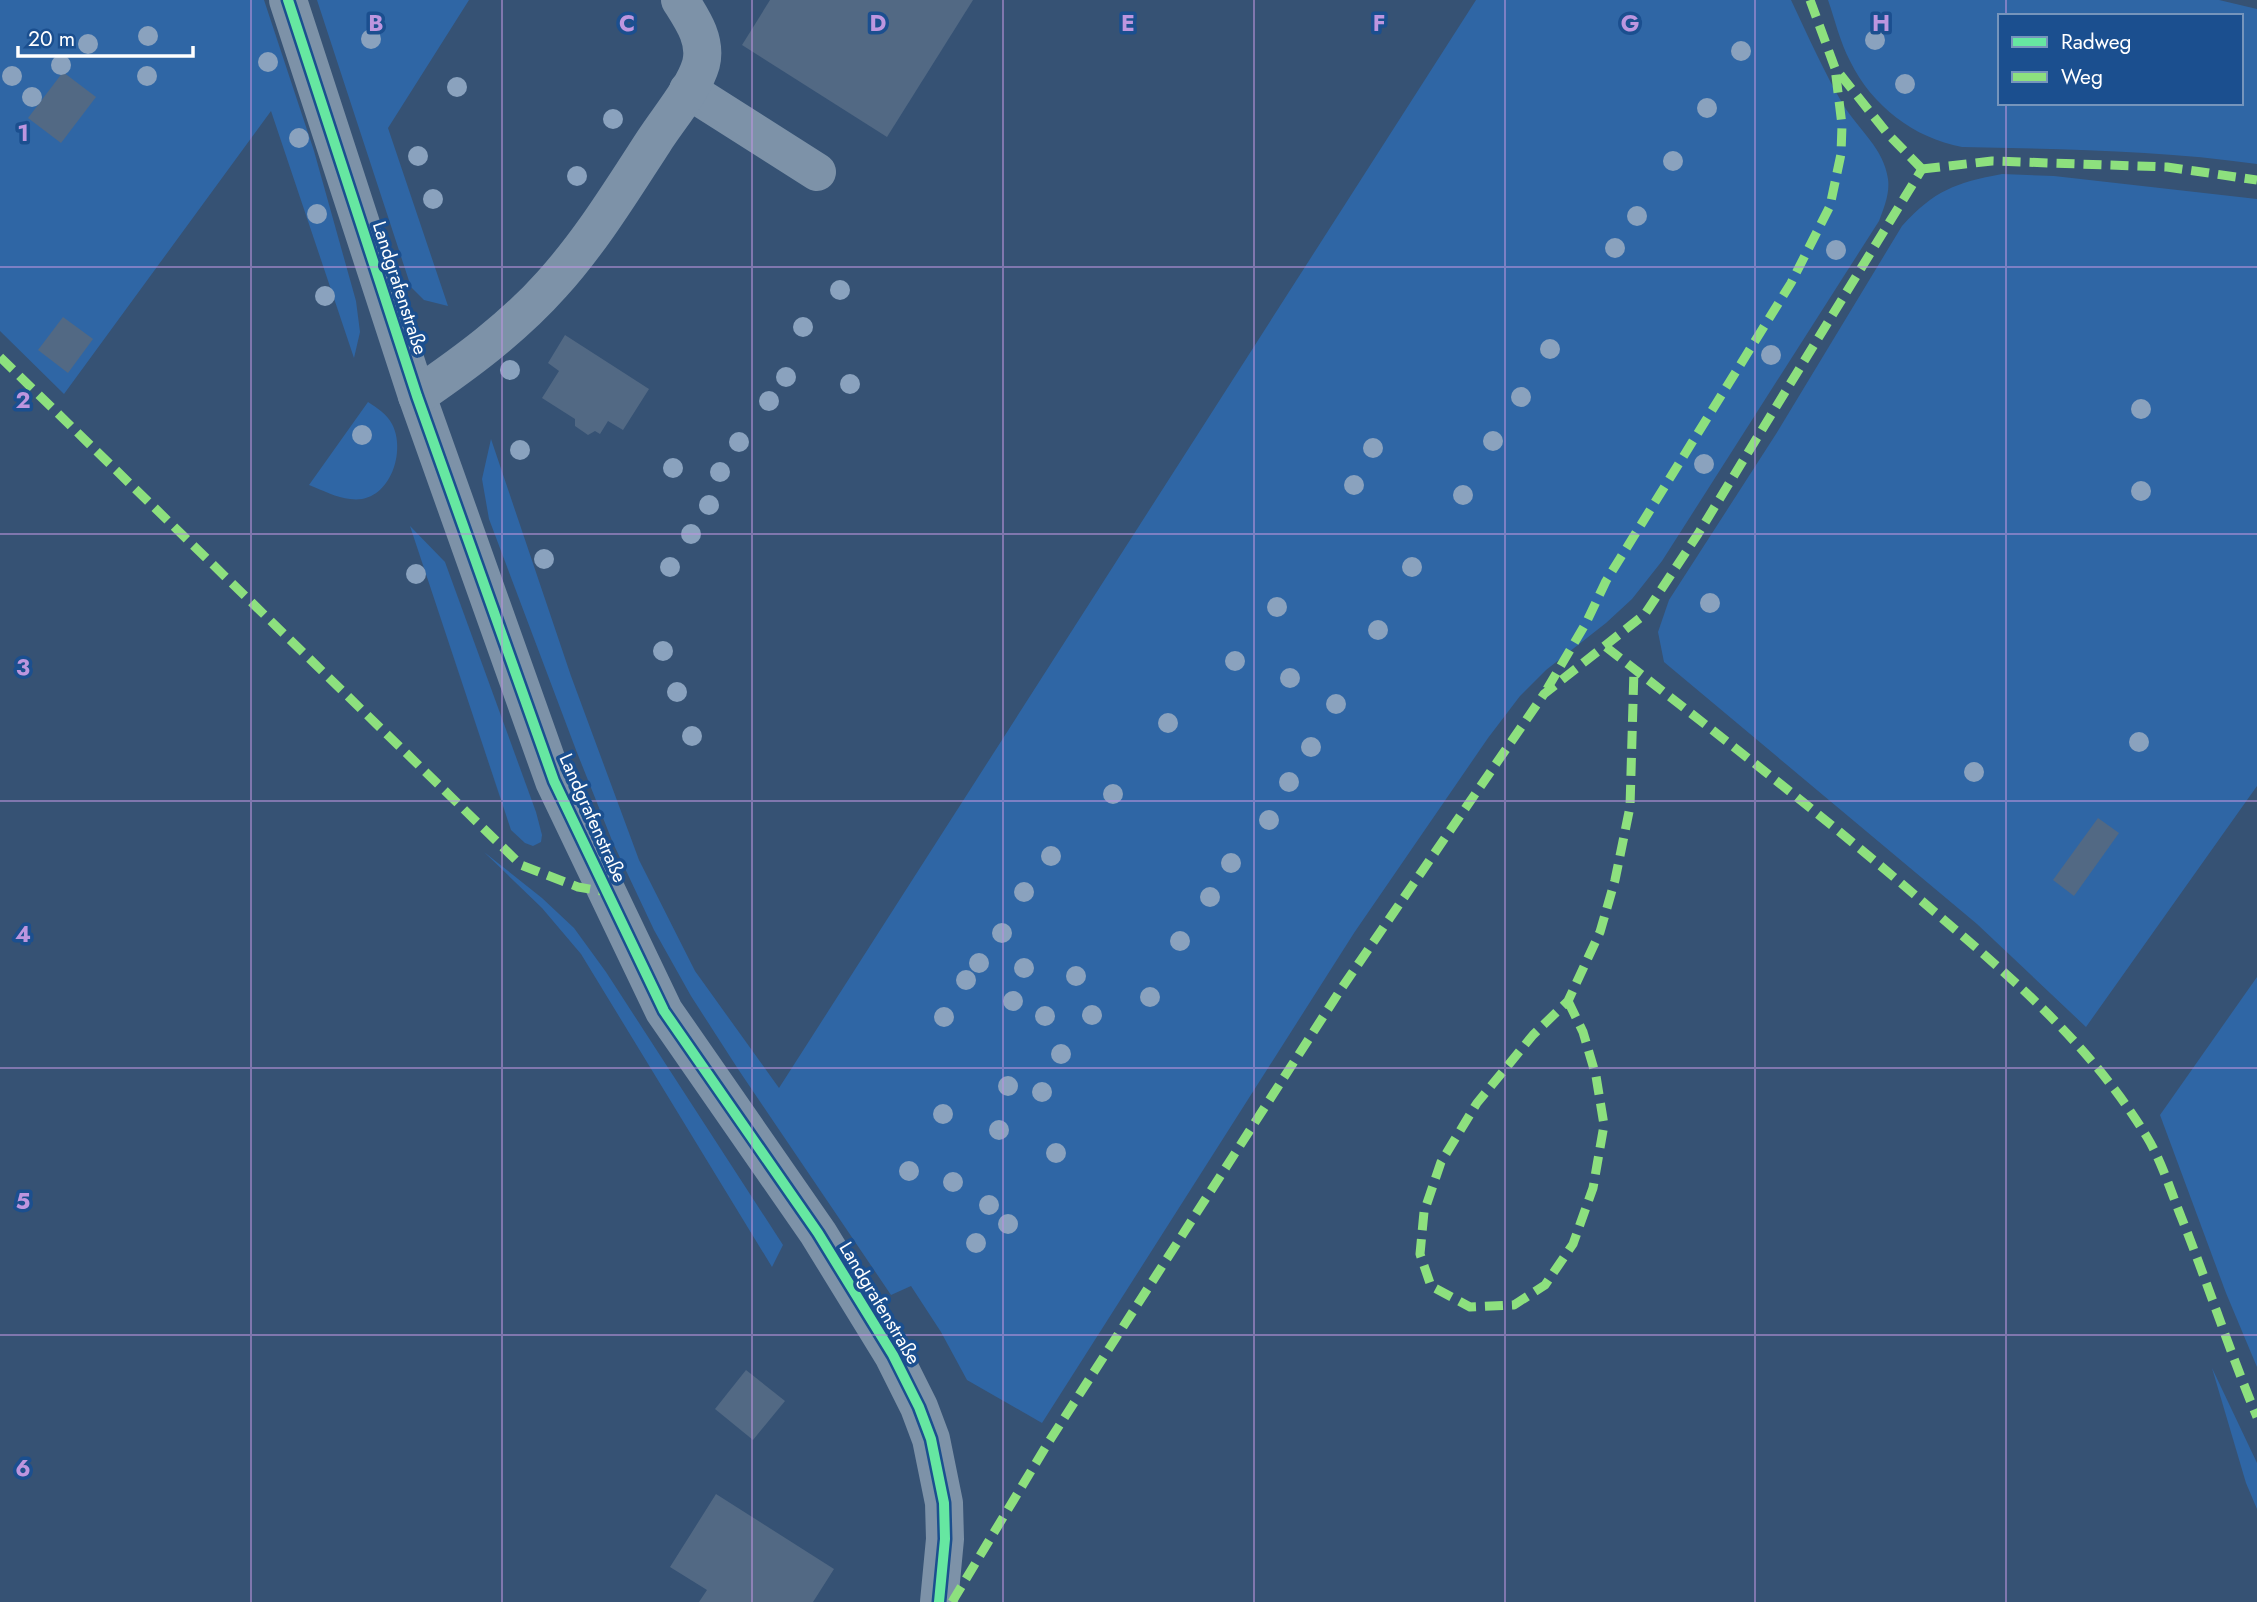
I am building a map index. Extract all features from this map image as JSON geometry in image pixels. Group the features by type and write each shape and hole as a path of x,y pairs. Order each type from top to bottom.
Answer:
{"street":[{"name":"Landgrafenstraße","path":"288,0 416,396 554,781 664,1011 818,1233 892,1355 919,1407 931,1439 944,1503 945,1539 939,1602"},
{"path":"416,396 489,343 552,285 594,232 688,90 701,63 701,37 680,0"},
{"path":"688,90 817,172"}],"shaded area":[{"path":"0,0 264,0 314,151 356,301 360,332 354,358 271,111 64,394 0,331"},
{"path":"317,0 469,0 388,128 448,306 424,300 411,287"},
{"path":"1476,0 1791,0 1844,106 1882,158 1888,179 1885,206 1879,221 1662,561 1632,599 1546,670 1520,696 1488,738 1354,933 1042,1423 967,1380 941,1332 911,1286 891,1295 738,1069 691,996 654,930 613,843 489,519 482,479 491,439 571,676 639,860 695,971 779,1088"},
{"path":"1828,0 2219,0 2257,9 2257,164 2147,153 1962,147 1944,143 1911,128 1882,106 1859,77 1840,39"},
{"path":"2002,174 2054,176 2257,199 2257,786 2086,1027 1977,924 1664,662 1658,632 1669,600 1776,434 1902,226 1925,204 1947,190"},
{"path":"368,402 387,417 396,436 396,462 384,485 375,494 364,499 350,499 309,485"},
{"path":"410,526 445,562 536,812 542,835 541,842 533,846 525,843 511,830"},
{"path":"484,852 542,898 574,928 606,972 783,1245 772,1267 581,954 542,908"},
{"path":"2257,977 2257,1367 2226,1293 2160,1115"},
{"path":"2212,1368 2257,1463 2257,1509 2246,1483"}],"building":[{"path":"770,0 973,0 887,137 742,45"},
{"path":"63,72 96,97 61,143 28,118"},
{"path":"63,317 93,339 68,373 38,350"},
{"path":"565,335 649,389 623,430 608,421 600,434 595,431 588,435 575,426 575,419 542,398 559,371 548,363"},
{"path":"2098,818 2119,833 2074,896 2053,880"},
{"path":"746,1370 785,1401 753,1440 715,1409"},
{"path":"716,1494 834,1569 813,1602 699,1602 707,1590 670,1567"}],"marked path":[{"path":"1810,0 1835,68 1887,133 1922,169"},
{"path":"1547,689 1586,623 1606,581 1791,283 1830,206 1841,154 1842,125 1835,68"},
{"path":"1922,169 1992,161 2167,167 2257,180"},
{"path":"952,1602 1048,1443 1341,989 1544,694 1645,614 1698,534 1922,169"},
{"path":"0,357 521,865 578,887 607,892"},
{"path":"1606,647 1810,808 1960,934 2048,1014 2101,1072 2157,1155 2257,1417"},
{"path":"1568,1001 1583,1032 1596,1076 1604,1125 1593,1188 1573,1244 1545,1285 1514,1305 1470,1307 1431,1286 1420,1254 1424,1212 1441,1162 1477,1103 1533,1035 1568,1001 1600,932 1615,880 1630,807 1634,669"}],"cycle path":[{"path":"288,0 417,396 554,781 664,1011 818,1233 893,1355 919,1407 931,1439 944,1503 945,1539 939,1602"}]}
